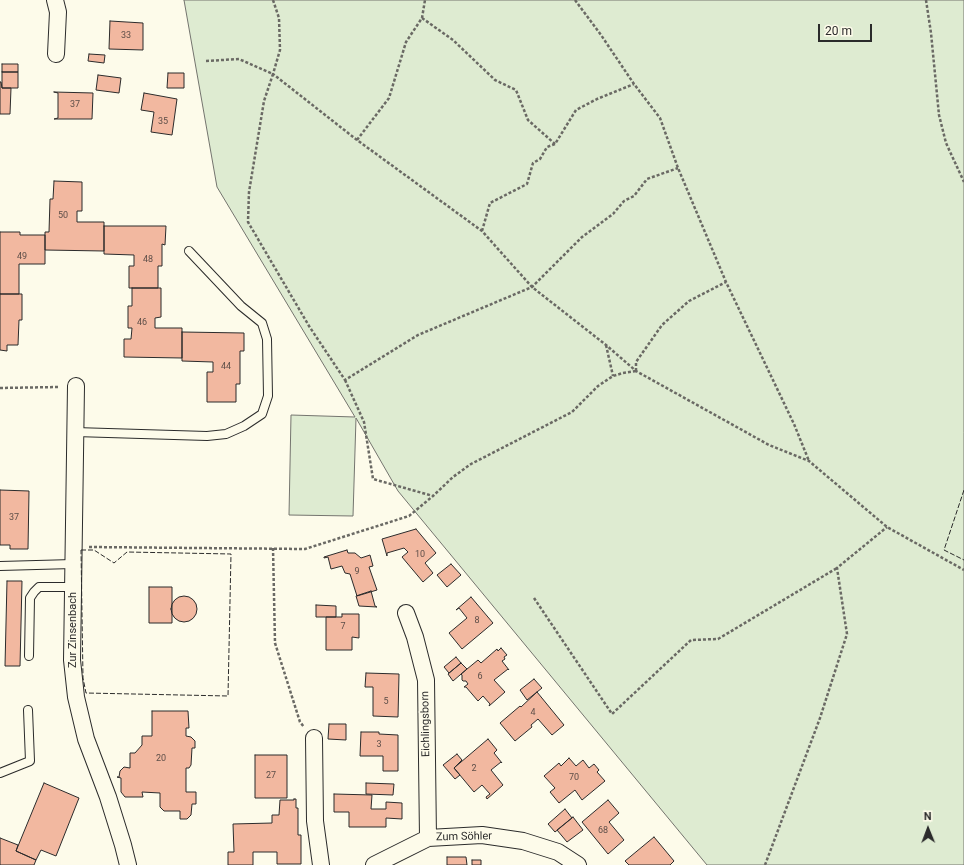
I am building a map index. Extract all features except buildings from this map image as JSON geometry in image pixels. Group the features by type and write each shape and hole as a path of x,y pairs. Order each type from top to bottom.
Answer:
{"street":[{"path":"55,0 58,12 56,54"},
{"name":"Zur Zinsenbach","path":"76,386 72,660 76,697 86,739 108,797 128,865"},
{"name":"Eichlingsborn","path":"406,614 415,638 426,680 428,838"},
{"path":"314,738 315,821 321,865"},
{"name":"Zum Söhler","path":"374,865 428,838 482,835 523,840 558,852 578,865"}],"lane":[{"path":"75,432 207,436 226,434 244,426 262,414 268,396 267,340 262,324 241,306 189,251"},
{"path":"0,566 73,564"},
{"path":"29,656 30,598 39,587 73,587"},
{"path":"0,773 30,761 28,710"}],"path":[{"path":"273,0 279,18 280,50 274,74 264,101 249,192 248,222 309,326 345,380 364,422 373,479 433,496"},
{"path":"357,140 389,98 406,42 422,18 425,0"},
{"path":"575,0 634,84 660,118 678,168 726,282 794,424 809,461"},
{"path":"926,0 931,33 939,115 946,143 964,182"},
{"path":"422,18 453,40 495,80 516,90 528,120 555,144"},
{"path":"206,61 239,59 274,74 357,140 482,230 532,287 636,371 769,445 809,461 887,527 964,570"},
{"path":"482,230 490,203 527,184 533,163 540,159 547,147 555,144 576,110 597,99 634,84"},
{"path":"345,380 418,335 532,287 582,237 613,214 624,201 634,196 647,179 678,168"},
{"path":"636,371 636,362 662,324 689,301 726,282"},
{"path":"606,346 613,376"},
{"path":"73,547 305,549 409,516 453,477 472,464 572,412 598,386 613,376 636,371"},
{"path":"0,388 76,386"},
{"path":"534,598 612,714 691,640 718,639 837,568 887,527"},
{"path":"273,548 275,643 300,722 314,738"},
{"path":"765,865 820,718 847,634 837,568"}],"green space":[{"path":"184,0 964,0 964,865 707,865 398,491 356,418 353,516 289,515 291,415 355,417 217,187"}],"fence":[{"path":"964,490 944,550 964,560"},
{"path":"81,550 94,550 114,563 127,552 231,554 228,696 86,693 83,678 81,550"}]}
